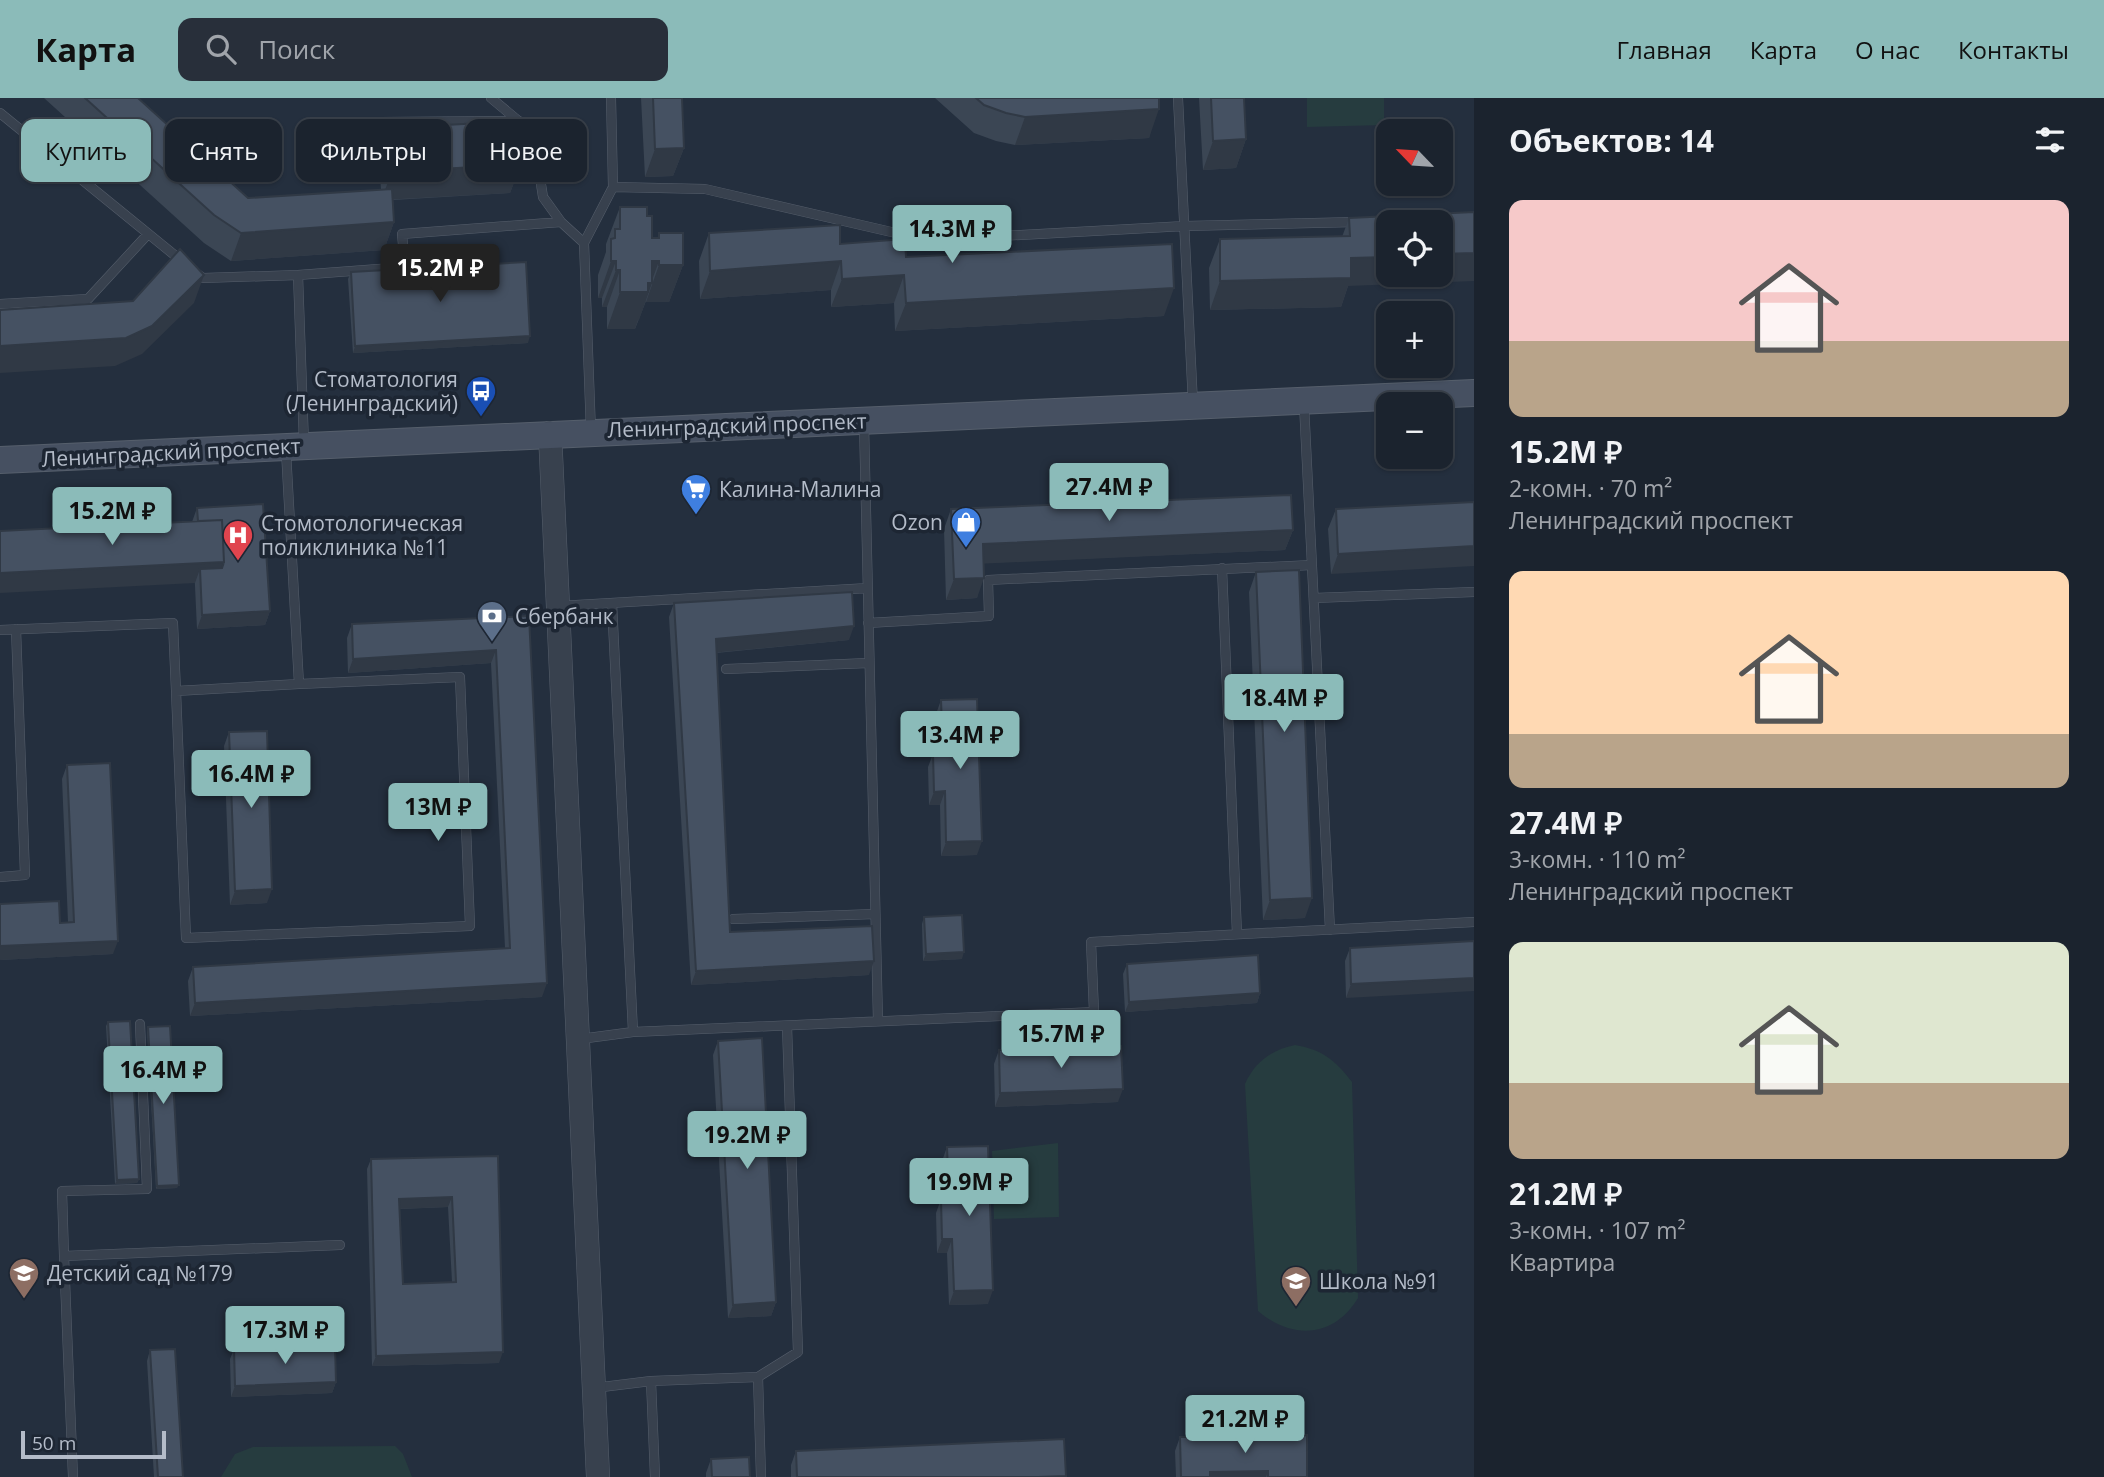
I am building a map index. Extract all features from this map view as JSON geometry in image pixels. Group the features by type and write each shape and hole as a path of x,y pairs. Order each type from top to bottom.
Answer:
{"main road":[{"name":"Ленинградский проспект","path":"0,460 1474,393"}],"street":[{"path":"550,433 598,1477"}],"lane":[{"path":"491,98 517,119"},
{"path":"591,432 584,243 613,187 611,98"},
{"path":"1178,98 1193,406"},
{"path":"0,113 203,278 298,275 405,267 402,234 561,222"},
{"path":"541,182 543,197 561,222 584,243"},
{"path":"613,187 705,189 926,240 1185,226 1364,222"},
{"path":"0,304 88,299 148,233"},
{"path":"298,275 295,446 299,684"},
{"path":"1304,401 1330,930"},
{"path":"864,420 878,1021"},
{"path":"868,624 989,616 988,580 1312,565"},
{"path":"1222,568 1237,934"},
{"path":"558,606 868,588"},
{"path":"1314,598 1474,592"},
{"path":"612,603 634,1032"},
{"path":"0,630 173,623 186,938 470,926 460,677 176,691"},
{"path":"0,877 25,875 16,629"},
{"path":"726,669 868,663"},
{"path":"733,919 875,914"},
{"path":"578,1040 634,1032 1094,1012 1091,942 1474,922"},
{"path":"74,1477 62,1191 147,1189 140,1024"},
{"path":"594,1388 651,1381 758,1377 798,1352 787,1026"},
{"path":"64,1256 340,1245"},
{"path":"758,1377 761,1477"},
{"path":"651,1381 655,1477"}],"green space":[{"path":"1307,98 1384,98 1384,119 1376,119 1376,125 1307,127"},
{"path":"1295,1045 1328,1057 1352,1082 1358,1298 1337,1321 1312,1330 1285,1327 1258,1311 1245,1084 1265,1058 1278,1050"},
{"path":"1058,1143 1059,1217 994,1219 992,1151"},
{"path":"395,1446 403,1454 412,1477 221,1477 235,1454 253,1447"}],"building":[{"path":"85,98 138,98 165,123 165,171 151,158 151,119 108,119"},
{"path":"653,98 682,98 684,148 655,149"},
{"path":"976,98 1159,98 1159,109 1025,117 984,105"},
{"path":"1211,98 1244,98 1246,139 1213,141"},
{"path":"465,124 465,167 451,168 451,125"},
{"path":"178,182 230,182 248,198 392,189 394,222 241,233 214,215"},
{"path":"620,207 647,207 647,216 652,216 652,238 659,238 659,233 683,233 683,265 659,265 659,261 652,261 652,283 648,283 648,292 620,292 620,270 616,270 616,261 611,261 611,239 615,238 615,229 620,229"},
{"path":"1474,212 1474,253 1453,254 1453,213"},
{"path":"1376,217 1376,257 1351,258 1351,278 1220,281 1220,239 1350,236 1349,218"},
{"path":"840,225 840,244 905,239 906,257 1172,244 1174,288 906,303 904,275 842,279 841,261 710,271 709,233"},
{"path":"180,249 204,275 152,326 126,338 0,346 0,310 133,301"},
{"path":"526,262 530,336 355,346 351,272"},
{"path":"1291,495 1293,530 983,544 984,578 954,579 951,509"},
{"path":"1474,502 1474,546 1338,554 1336,509"},
{"name":"Стомотологическая поликлиника №11","path":"263,504 270,611 202,615 200,569 222,568 224,562 222,520 198,521 197,508"},
{"path":"222,520 224,562 0,573 0,531"},
{"path":"1299,570 1312,898 1270,900 1256,572"},
{"path":"852,592 854,626 716,639 730,932 872,926 874,961 696,971 674,603"},
{"path":"529,616 547,983 195,1003 193,967 510,948 496,650 353,659 352,624"},
{"path":"977,699 982,841 946,842 945,791 934,792 933,754 943,753 941,700"},
{"path":"267,731 272,889 235,891 229,732"},
{"path":"110,763 118,941 0,946 0,904 59,901 60,923 74,922 67,765"},
{"path":"962,915 964,952 926,954 924,917"},
{"path":"1474,941 1474,978 1351,984 1350,948"},
{"path":"1258,955 1260,993 1129,1002 1127,964"},
{"path":"130,1021 139,1179 117,1180 108,1022"},
{"path":"170,1026 179,1185 157,1186 148,1027"},
{"path":"762,1038 776,1302 733,1305 718,1041"},
{"path":"1121,1046 1123,1089 1000,1093 999,1050"},
{"path":"988,1146 993,1290 954,1291 952,1239 942,1239 941,1199 949,1199 947,1147"},
{"path":"498,1156 503,1352 376,1356 371,1159","holes":["452,1197 456,1282 403,1284 399,1199"]},
{"path":"335,1345 336,1382 235,1386 234,1349"},
{"path":"175,1349 183,1477 158,1477 150,1350"},
{"path":"1307,1435 1307,1477 1268,1477 1268,1471 1210,1472 1210,1477 1181,1477 1180,1437"},
{"path":"1064,1439 1066,1476 797,1477 796,1451"},
{"path":"749,1457 750,1477 712,1477 711,1459"}],"place":[{"name":"Стоматология (Ленинградский)","path":"481,418"},
{"name":"Калина-Малина","path":"696,516"},
{"name":"Ozon","path":"966,549"},
{"name":"Стомотологическая поликлиника №11","path":"238,562"},
{"name":"Сбербанк","path":"492,643"},
{"name":"Детский сад №179","path":"24,1300"},
{"name":"Школа №91","path":"1296,1308"}]}
